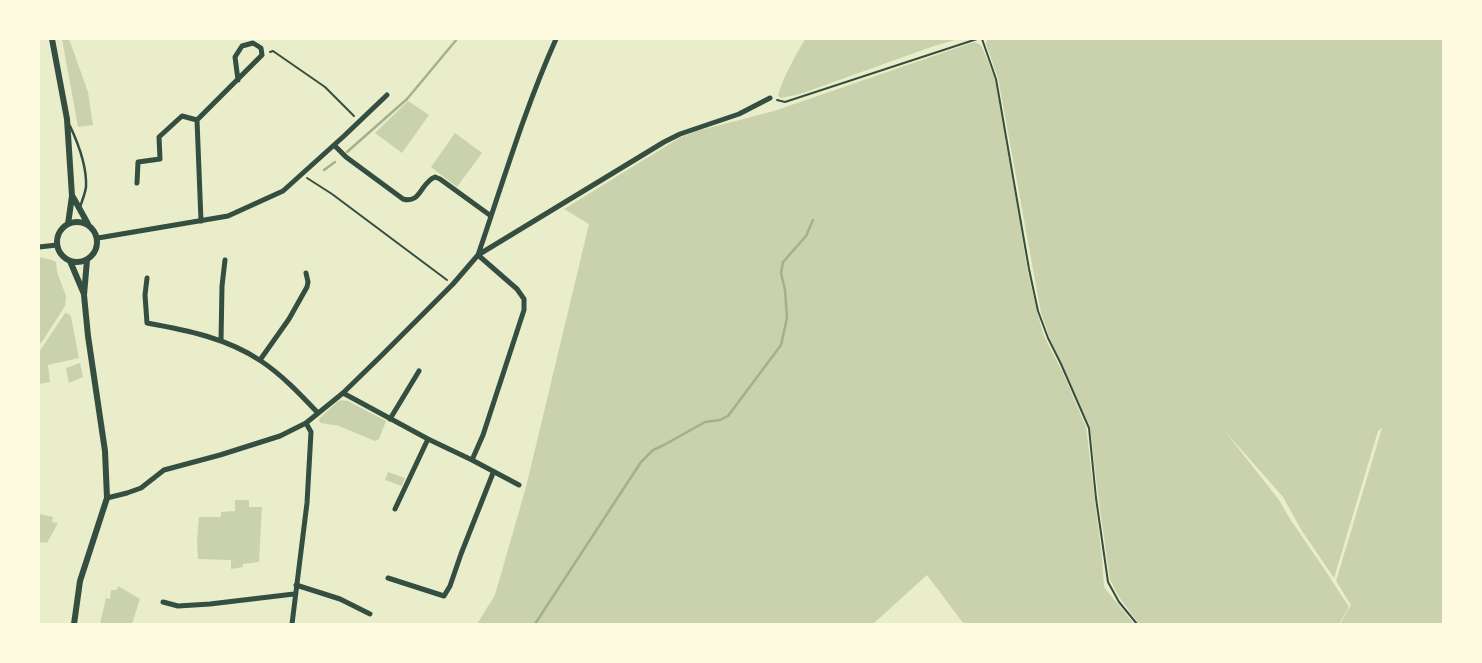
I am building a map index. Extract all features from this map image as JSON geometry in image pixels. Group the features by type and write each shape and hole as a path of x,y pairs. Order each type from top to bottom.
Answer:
{"street":[{"path":"52,39 67,119 72,196 68,224"},
{"path":"478,255 542,70 556,39"},
{"path":"201,221 197,120 238,80 262,55 261,48 253,43 242,46 235,57 238,80"},
{"path":"98,238 228,216 283,191 387,95"},
{"path":"107,498 141,488 164,470 280,436 306,423 343,393 381,356 453,284 478,255 664,142 680,134 739,114 770,98"},
{"path":"137,183 138,162 160,159 159,137 182,116 197,120"},
{"path":"334,145 346,157 403,199 416,198 427,182 435,177 491,216"},
{"path":"72,196 88,224"},
{"path":"74,221 88,224 93,228 98,238 96,250 91,257 79,262 70,261 62,256 57,245 59,232 74,221"},
{"path":"39,247 57,245"},
{"path":"472,460 524,310 524,299 508,280 478,255"},
{"path":"74,624 80,581 107,498 105,452 90,362 84,295 87,260"},
{"path":"221,340 222,286 225,260"},
{"path":"70,261 84,295"},
{"path":"260,360 289,319 307,287 306,273"},
{"path":"147,278 145,295 147,323 221,340 260,360 282,378 318,413"},
{"path":"390,419 419,371"},
{"path":"343,393 519,485"},
{"path":"292,624 294,594 307,503 311,432 306,423"},
{"path":"395,509 428,439"},
{"path":"388,578 444,596 450,586 493,472"},
{"path":"296,585 340,599 370,614"},
{"path":"163,602 178,606 294,594"}],"lane":[{"path":"67,119 84,168 86,187 80,208"}],"path":[{"path":"770,98 785,102 977,39"},
{"path":"982,39 996,79 1038,311 1048,338 1089,428 1096,498 1108,582 1119,602 1137,624"},
{"path":"262,55 273,51 325,87 359,122"},
{"path":"302,175 332,194 453,284"}],"green space":[{"path":"62,39 69,39 88,92 93,125 78,127"},
{"path":"805,39 959,39 934,46 800,94 781,98 778,95 783,80"},
{"path":"987,39 1443,39 1443,624 1340,624 1351,605 1336,581 1382,428 1378,431 1334,578 1302,531 1283,497 1224,430 1279,500 1349,607 1339,624 1139,624 1119,597 1110,580 1090,427 1049,336 1041,313 998,78 986,44"},
{"path":"974,42 982,47 995,79 1027,268 1037,312 1044,336 1063,373 1086,427 1104,587 1134,624 964,624 927,575 873,624 477,624 495,595 526,487 589,224 564,209 681,137 774,111"},
{"path":"408,101 429,115 402,153 375,133"},
{"path":"455,133 482,153 457,187 431,167"},
{"path":"39,257 56,262 57,272 66,296 65,306 39,345"},
{"path":"65,313 71,317 79,358 48,365 50,382 39,384 39,352"},
{"path":"80,363 83,377 69,383 66,368"},
{"path":"342,400 348,401 386,421 379,439 375,441 339,426 319,421 337,402"},
{"path":"388,472 405,478 402,486 385,480"},
{"path":"235,500 249,500 249,507 262,507 259,562 243,564 243,567 231,569 231,560 198,559 199,517 221,517 221,512 235,511"},
{"path":"39,514 53,517 52,522 58,523 47,543 41,542 39,545"},
{"path":"118,586 140,599 132,624 100,624 106,598 110,599 111,590 117,590"}],"waterway":[{"path":"347,152 407,99 457,39"},
{"path":"324,170 335,162"},
{"path":"535,624 641,462 653,450 705,422 720,420 728,416 781,345 787,318 785,290 781,273 783,262 806,236 813,220"}]}
